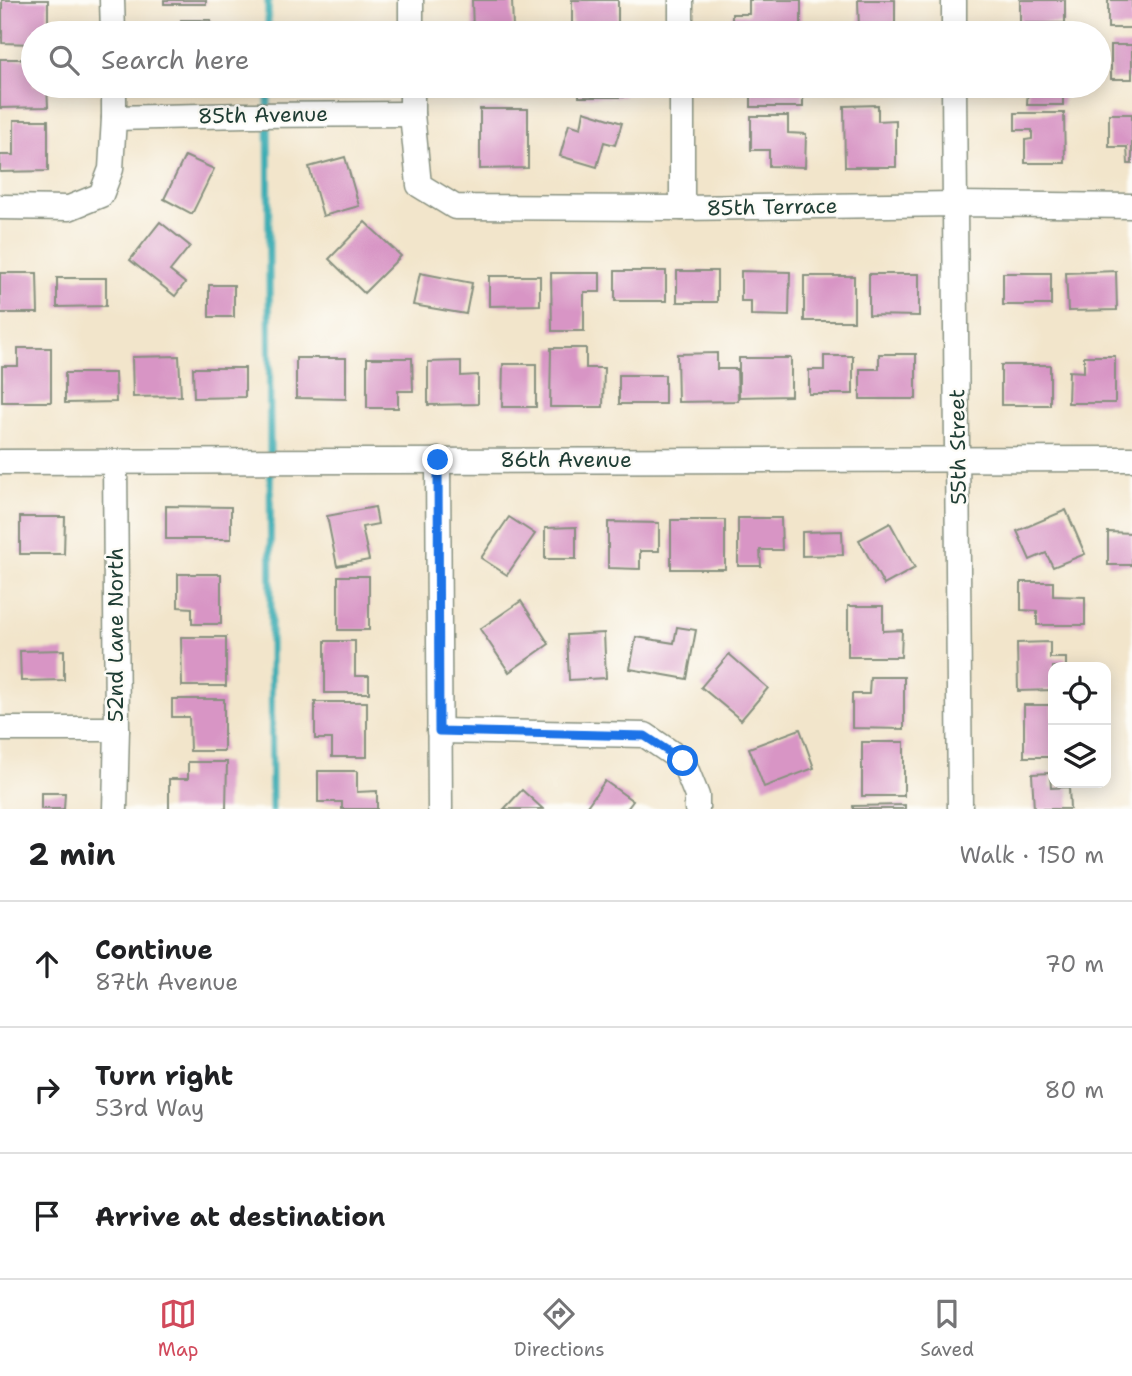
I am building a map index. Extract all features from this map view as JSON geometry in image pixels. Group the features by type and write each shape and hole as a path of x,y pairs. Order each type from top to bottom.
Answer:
{"street":[{"path":"112,0 113,21"},
{"path":"411,0 411,21"},
{"path":"681,0 681,21"},
{"path":"954,0 954,21"},
{"path":"0,208 69,208 102,195 111,169 114,98"},
{"path":"412,98 412,114"},
{"path":"682,98 682,208"},
{"name":"55th Street","path":"954,98 960,809"},
{"name":"85th Avenue","path":"114,118 412,114"},
{"name":"85th Terrace","path":"412,114 419,185 455,207 682,208 954,204 1132,206"},
{"name":"86th Avenue","path":"0,462 1132,459"},
{"path":"438,460 440,809"},
{"name":"52nd Lane North","path":"115,462 115,809"},
{"path":"0,729 117,729"},
{"path":"439,731 645,736 683,761 697,796 697,809"}],"building":[{"path":"2,0 48,0 48,21 21,21 21,44 2,43"},
{"path":"164,0 206,0 206,4 164,4"},
{"path":"472,0 512,0 513,21 473,21"},
{"path":"572,0 618,0 618,21 572,21"},
{"path":"749,0 801,0 801,21 732,21 732,14 749,14"},
{"path":"858,0 895,0 895,21 859,21"},
{"path":"1020,0 1065,0 1065,21 1020,21"},
{"path":"1108,0 1132,0 1132,28 1111,28 1111,21 1108,21"},
{"path":"1111,45 1132,45 1132,79 1111,79"},
{"path":"0,59 21,59 21,98 48,98 48,107 0,108"},
{"path":"751,98 803,98 803,107 751,107"},
{"path":"1027,98 1063,98 1063,105 1027,105"},
{"path":"878,105 878,121 896,120 896,167 845,167 844,106"},
{"path":"480,109 528,109 528,168 480,169"},
{"path":"584,111 622,123 615,145 604,142 597,167 560,156 569,124 581,128"},
{"path":"1015,113 1064,113 1065,163 1025,163 1025,140 1032,139 1032,130 1015,130"},
{"path":"1109,114 1132,114 1132,164 1128,164 1127,147 1109,147"},
{"path":"751,116 788,116 788,133 806,134 805,167 769,166 769,150 751,150"},
{"path":"14,120 48,120 48,171 0,172 0,155 14,155"},
{"path":"185,156 214,169 192,214 164,199"},
{"path":"345,157 359,206 323,216 309,167"},
{"path":"160,222 190,246 170,271 185,283 175,296 130,260"},
{"path":"365,222 401,256 364,293 329,259"},
{"path":"615,271 666,271 666,301 615,301"},
{"path":"677,271 717,271 717,302 677,302"},
{"path":"741,271 790,272 789,316 751,315 751,301 741,301"},
{"path":"1116,271 1117,310 1068,311 1066,273"},
{"path":"0,273 37,273 38,313 0,313"},
{"path":"420,273 472,283 466,314 413,305"},
{"path":"551,273 600,273 600,292 584,292 584,331 552,331"},
{"path":"1003,273 1051,273 1051,305 1003,305"},
{"path":"869,274 919,274 919,316 869,315"},
{"path":"489,276 540,276 540,305 489,306"},
{"path":"804,276 854,276 854,321 804,321"},
{"path":"57,278 106,278 106,306 57,307"},
{"path":"209,285 234,285 234,317 209,317"},
{"path":"18,348 51,348 51,402 2,402 2,366 18,366"},
{"path":"551,348 586,348 586,368 604,368 603,407 550,407"},
{"path":"717,353 717,369 737,369 738,401 678,402 677,354"},
{"path":"879,354 916,354 916,399 860,399 860,369 879,369"},
{"path":"179,356 181,396 133,397 132,357"},
{"path":"824,356 853,356 853,394 809,394 809,370 824,370"},
{"path":"1084,356 1115,356 1115,403 1068,403 1069,371 1084,372"},
{"path":"296,358 346,358 346,399 296,398"},
{"path":"367,358 412,358 413,391 398,391 398,408 367,408"},
{"path":"739,358 791,358 791,396 739,397"},
{"path":"461,361 461,376 478,375 478,404 428,405 428,362"},
{"path":"503,364 536,364 536,407 502,407"},
{"path":"1001,365 1050,365 1050,405 1001,405"},
{"path":"193,368 245,368 245,397 194,398"},
{"path":"65,373 115,373 116,402 65,403"},
{"path":"619,375 665,375 665,404 619,404"},
{"path":"166,506 231,507 231,539 166,539"},
{"path":"375,507 378,524 362,527 369,560 337,566 327,516"},
{"path":"1066,510 1085,554 1053,567 1046,553 1030,560 1017,531"},
{"path":"20,517 65,517 64,554 20,554"},
{"path":"509,517 535,534 507,575 481,558"},
{"path":"738,518 781,518 782,550 760,550 761,566 738,566"},
{"path":"671,520 725,520 725,569 671,569"},
{"path":"608,522 659,523 659,551 640,551 640,569 608,568"},
{"path":"890,523 915,568 884,585 859,540"},
{"path":"576,527 576,559 545,559 545,528"},
{"path":"842,531 843,555 802,556 802,532"},
{"path":"1108,532 1132,533 1132,565 1108,565"},
{"path":"178,574 221,574 221,624 192,624 192,608 178,607"},
{"path":"338,576 369,576 369,630 338,630"},
{"path":"1021,582 1053,582 1053,596 1085,597 1085,625 1037,625 1037,611 1021,610"},
{"path":"521,601 549,644 509,672 480,629"},
{"path":"848,606 883,606 883,631 902,630 901,657 848,657"},
{"path":"677,627 696,630 687,679 630,669 636,637 674,643"},
{"path":"604,633 606,678 569,680 567,635"},
{"path":"181,637 226,637 226,686 182,686"},
{"path":"325,641 355,641 355,676 369,676 369,693 325,693"},
{"path":"1050,642 1050,658 1066,658 1066,662 1048,662 1048,690 1018,691 1017,643"},
{"path":"64,650 64,680 21,681 20,651"},
{"path":"729,654 768,688 741,720 701,687"},
{"path":"870,677 904,677 904,729 852,728 852,694 869,694"},
{"path":"172,699 224,699 224,751 190,751 189,717 172,717"},
{"path":"315,702 367,702 367,757 332,757 332,739 315,739"},
{"path":"1024,705 1048,705 1048,757 1024,757"},
{"path":"800,729 814,768 764,787 749,748"},
{"path":"862,742 904,742 904,796 862,796"},
{"path":"188,762 227,762 226,809 169,809 169,779 188,779"},
{"path":"318,771 357,771 357,792 377,791 377,809 342,809 342,802 318,802"},
{"path":"1048,773 1048,788 1069,788 1070,809 1034,809 1032,774"},
{"path":"605,781 633,801 627,809 585,809"},
{"path":"522,790 543,809 504,809"},
{"path":"41,793 65,793 64,809 41,809"},
{"path":"905,805 905,809 853,809 853,806"}],"waterway":[{"path":"268,0 268,21"},
{"path":"268,98 272,809"}],"route":[{"path":"438,460 439,731 645,736 683,761"}]}
